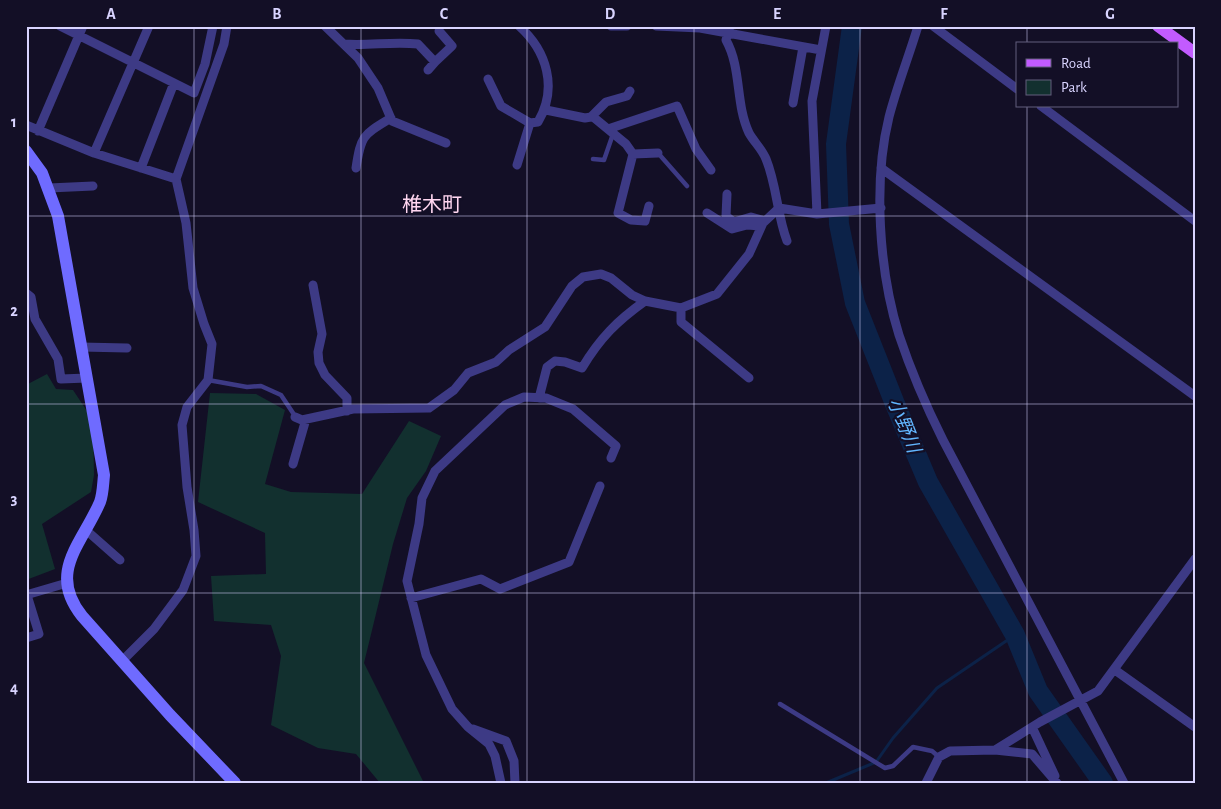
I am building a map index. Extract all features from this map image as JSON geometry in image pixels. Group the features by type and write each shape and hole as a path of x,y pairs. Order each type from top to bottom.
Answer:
{"main road":[{"path":"1158,26 1195,53"}],"street":[{"path":"60,26 194,93 205,64 214,26"},
{"path":"38,131 84,26"},
{"path":"94,153 149,26"},
{"path":"123,660 154,628 183,590 196,556 187,487 182,425 187,406 208,380 212,344 193,288 186,223 176,179 224,44 227,26"},
{"path":"325,26 358,58 378,88 391,118 409,129 446,143"},
{"path":"488,79 501,106 530,123 538,122 546,110 549,78 545,58 531,36 520,26"},
{"path":"610,26 627,26"},
{"path":"656,26 729,30 821,50"},
{"path":"820,214 812,101 826,26"},
{"path":"918,26 889,118 881,168 878,209 888,288 899,333 920,392 943,440 1079,702 1124,783"},
{"path":"933,26 1016,88"},
{"path":"729,30 726,40 736,61 737,85 749,134 766,158 780,223 788,241"},
{"path":"428,70 452,46 439,31"},
{"path":"344,44 369,46 396,41 418,44 435,62"},
{"path":"793,103 802,47"},
{"path":"141,168 174,83"},
{"path":"546,110 585,118 592,116 606,102 627,96 630,91"},
{"path":"611,131 677,106 696,149 711,170"},
{"path":"1044,108 1195,221"},
{"path":"592,116 626,144 633,154 618,213 631,220 645,221 649,206"},
{"path":"356,168 360,146 366,133 391,118"},
{"path":"516,165 530,123"},
{"path":"26,125 94,153 176,179"},
{"path":"26,151 42,173 58,216 104,475 101,500 70,561 67,583 72,603 170,715 235,783"},
{"path":"633,154 658,153"},
{"path":"881,168 1195,396"},
{"path":"49,188 93,186"},
{"path":"727,194 726,216 734,222 751,217 763,223"},
{"path":"778,208 820,214 878,209"},
{"path":"296,417 306,419 347,410 429,408 454,390 468,373 496,362 509,350 545,327 572,286 583,277 601,274 611,278 632,295 645,301 681,308 718,294 749,254 763,223 778,208"},
{"path":"707,213 732,229 763,223"},
{"path":"312,285 322,334 318,352 319,363 325,375 347,398 347,410"},
{"path":"26,293 31,297 35,319 58,359 61,379 86,378"},
{"path":"539,398 547,367 555,360 582,368 598,342 621,317 645,301"},
{"path":"681,308 681,322 749,378"},
{"path":"81,347 127,348"},
{"path":"501,783 495,756 489,744 468,727 452,709 426,655 406,581 419,524 422,498 435,471 505,405 524,397 546,398 573,409 611,439 616,446 611,458"},
{"path":"293,464 306,419"},
{"path":"412,598 481,579 500,589 569,562 600,486"},
{"path":"86,530 120,560"},
{"path":"995,750 1098,691 1195,559"},
{"path":"26,638 39,634 27,595 67,583"},
{"path":"1115,670 1195,727"},
{"path":"1036,725 1058,783"},
{"path":"468,727 506,740 514,761 515,783"},
{"path":"926,783 939,758 950,751 995,750 1032,754 1058,783"}],"lane":[{"path":"593,159 604,160 611,131"},
{"path":"658,153 687,186"},
{"path":"208,380 247,387 260,386 281,396 296,417"},
{"path":"780,704 885,768 894,766 913,747 932,751 939,758"}],"green space":[{"path":"47,374 56,389 73,390 93,420 94,475 91,492 42,524 55,569 26,580 26,385"},
{"path":"210,393 256,394 285,410 265,484 291,492 362,494 409,421 441,436 426,471 407,498 393,544 364,663 424,783 380,783 356,754 318,748 271,725 281,656 271,625 214,621 211,576 266,574 265,533 198,502"}],"waterway":[{"name":"小野川","path":"852,26 836,144 839,224 855,303 928,482 1015,635 1038,691 1103,783"},
{"path":"826,783 876,762 893,738 937,688 1015,635"}],"district":[{"name":"椎木町","path":"432,204"}]}
